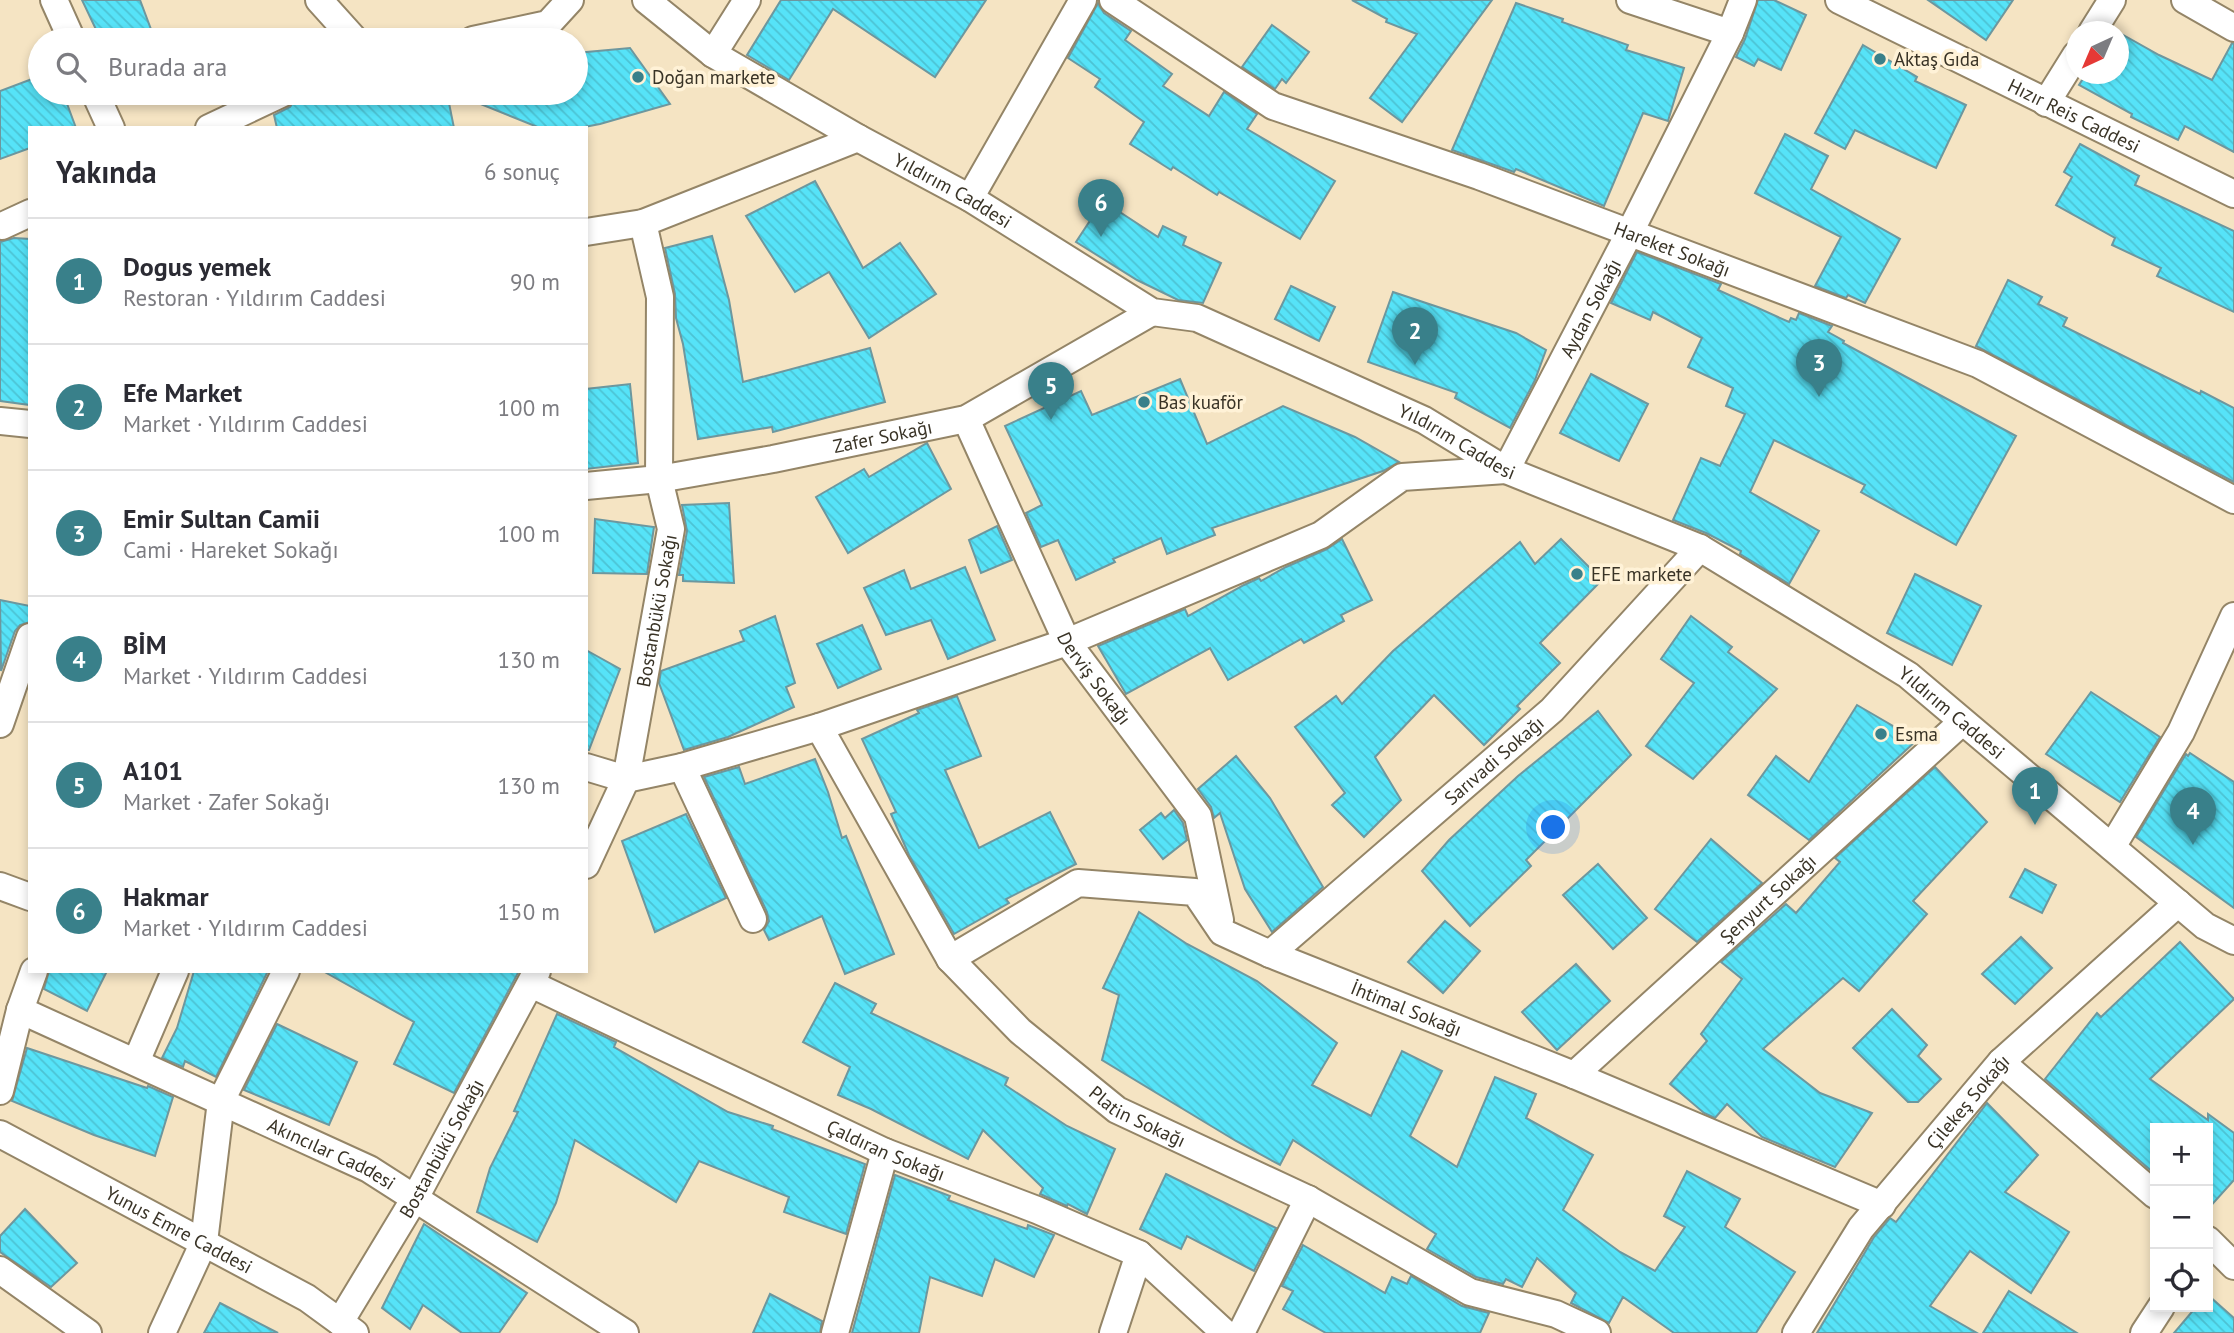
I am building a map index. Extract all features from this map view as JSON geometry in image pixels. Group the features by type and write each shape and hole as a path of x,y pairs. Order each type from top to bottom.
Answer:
{"street":[{"path":"54,0 67,28"},
{"path":"319,0 344,28"},
{"path":"529,28 548,24 570,0"},
{"name":"Yıldırım Caddesi","path":"646,0 713,54 858,138 970,198 1152,312 1196,318 1209,323 1424,420 1506,470 1700,548 1908,675 2205,926 2234,940"},
{"path":"713,54 747,0"},
{"path":"970,198 1083,0"},
{"name":"Hareket Sokağı","path":"1113,0 1273,106 1479,176 1978,364 2234,500"},
{"path":"1630,0 1730,33"},
{"name":"Aydan Sokağı","path":"1506,470 1630,232 1730,33 1743,0"},
{"name":"Hızır Reis Caddesi","path":"1839,0 2234,194"},
{"path":"2099,21 2112,0"},
{"path":"2185,0 2234,28"},
{"path":"2046,103 2066,72"},
{"path":"100,105 110,126"},
{"path":"213,126 258,105"},
{"path":"588,232 643,223 858,138"},
{"path":"1,226 28,214"},
{"name":"Bostanbükü Sokağı","path":"588,861 626,779 671,529 659,478 660,297 643,223"},
{"path":"1,226 28,228"},
{"name":"Zafer Sokağı","path":"588,486 659,478 773,459 966,419 1152,312"},
{"name":"Derviş Sokağı","path":"966,419 1066,642 1198,816 1222,932"},
{"path":"0,421 28,424"},
{"path":"588,768 626,779 820,727 1066,642 1321,535 1402,477 1506,470"},
{"name":"Sarıvadi Sokağı","path":"1270,954 1552,710 1700,548"},
{"path":"2112,847 2181,732 2228,644 2234,616"},
{"path":"0,724 28,642"},
{"name":"Şenyurt Sokağı","path":"1574,1075 1962,722"},
{"name":"Platin Sokağı","path":"820,727 950,959 1020,1031 1117,1110 1308,1199 1469,1292 1556,1314 1597,1333"},
{"path":"682,766 753,919"},
{"path":"950,959 1078,883 1195,892 1222,932"},
{"path":"0,886 28,896"},
{"name":"Çilekeş Sokağı","path":"1796,1333 1861,1228 2001,1062 2178,903"},
{"name":"İhtimal Sokağı","path":"1222,932 1270,954 1574,1075 1882,1205"},
{"path":"0,1091 20,1010 33,973"},
{"path":"136,1062 174,973"},
{"path":"162,1333 204,1242 220,1101 285,973"},
{"name":"Bostanbükü Sokağı","path":"347,1327 534,978"},
{"name":"Çaldıran Sokağı","path":"534,978 885,1152 1037,1210 1139,1254 1225,1333"},
{"name":"Akıncılar Caddesi","path":"20,1010 369,1169 625,1333"},
{"path":"2001,1062 2150,1191"},
{"name":"Yunus Emre Caddesi","path":"0,1134 307,1298 347,1327"},
{"path":"835,1333 885,1152"},
{"path":"1241,1333 1308,1199"},
{"path":"1113,1333 1139,1254"},
{"path":"0,1270 88,1333"},
{"path":"2144,1333 2158,1312"},
{"path":"1536,1333 1556,1314"}],"building":[{"path":"82,0 140,0 150,28 95,28"},
{"path":"781,0 986,0 935,77 833,9 789,80 747,55"},
{"path":"1352,0 1492,0 1402,122 1370,98 1417,34 1386,22 1387,19"},
{"path":"1758,0 1774,0 1806,15 1781,70 1758,59 1754,66 1736,57"},
{"path":"1928,0 2013,0 1986,40"},
{"path":"1098,3 1104,13 1131,31 1125,40 1172,74 1163,86 1209,116 1224,92 1257,114 1247,129 1335,181 1300,239 1219,192 1217,195 1173,167 1171,170 1130,144 1144,122 1095,87 1100,79 1068,58"},
{"path":"1516,3 1628,45 1626,50 1684,68 1668,121 1643,113 1604,206 1516,169 1514,172 1452,150"},
{"path":"1272,25 1309,52 1286,83 1282,79 1275,89 1242,67"},
{"path":"2129,38 2212,80 2232,43 2234,152 2185,126 2178,140 2131,117 2132,114 2079,85 2129,84"},
{"path":"1863,45 1917,77 1915,81 1966,105 1936,168 1855,130 1845,149 1815,133"},
{"path":"630,48 670,104 588,126 535,126 483,105 588,105 588,52"},
{"path":"28,80 28,105 67,105 75,126 28,126 28,149 0,159 0,91"},
{"path":"449,105 454,126 277,126 274,115 290,107"},
{"path":"1785,134 1828,156 1811,189 1900,239 1865,303 1848,295 1846,298 1815,286 1841,237 1755,193"},
{"path":"2080,144 2139,176 2135,185 2234,231 2234,312 2157,276 2161,268 2112,245 2115,238 2056,205 2072,177 2064,172"},
{"path":"815,181 863,268 900,243 936,294 869,338 829,272 795,292 746,216"},
{"path":"1103,201 1158,237 1163,226 1186,237 1183,245 1221,263 1203,303 1178,300 1137,280 1076,242"},
{"path":"712,236 729,300 743,382 870,348 885,402 773,432 772,427 698,439 665,248"},
{"path":"14,238 28,239 28,405 0,401 0,242"},
{"path":"1637,252 1721,284 1718,290 1789,322 1791,318 1796,320 1799,313 1832,326 1828,332 1844,341 1843,343 2016,436 1956,545 1861,492 1865,485 1774,440 1750,492 1819,531 1789,584 1740,554 1741,551 1673,520 1701,458 1720,466 1745,414 1726,406 1733,388 1688,367 1702,338 1653,312 1650,320 1611,303"},
{"path":"2008,280 2042,297 2038,304 2067,318 2063,326 2234,408 2234,482 1976,346"},
{"path":"1291,286 1335,307 1319,341 1275,319"},
{"path":"1393,292 1516,333 1546,350 1535,380 1510,428 1455,398 1457,393 1368,362"},
{"path":"1591,374 1648,404 1619,461 1560,433"},
{"path":"1180,379 1207,444 1283,406 1355,437 1399,462 1383,471 1212,528 1215,535 1167,554 1161,538 1113,559 1115,562 1076,580 1058,540 1041,547 1026,513 1042,505 1005,426 1081,391 1092,415"},
{"path":"630,384 638,463 588,469 588,389"},
{"path":"927,443 951,489 848,553 816,497 864,469 869,477"},
{"path":"729,503 734,583 683,581 683,575 679,575 687,531 682,505"},
{"path":"595,519 654,527 647,574 593,573"},
{"path":"997,526 1012,560 981,573 969,540"},
{"path":"1342,539 1372,600 1341,615 1344,621 1304,643 1301,639 1228,680 1210,648 1126,694 1098,646 1185,609 1188,616 1244,585 1259,578 1261,581"},
{"path":"1561,539 1602,580 1540,643 1560,663 1517,706 1520,709 1484,745 1434,695 1375,757 1401,800 1364,837 1332,805 1345,793 1295,727 1336,696 1342,704 1393,651 1520,542 1535,564"},
{"path":"965,567 995,640 948,659 931,620 886,635 864,588 904,570 911,589"},
{"path":"1915,574 1981,606 1952,665 1887,633"},
{"path":"0,600 28,606 28,623 20,625 15,631 1,671"},
{"path":"775,616 795,683 786,687 794,707 728,737 684,750 659,683 661,671 744,641 740,631"},
{"path":"1691,616 1732,647 1728,652 1777,689 1693,779 1646,746 1694,683 1661,659"},
{"path":"862,625 881,669 838,688 817,644"},
{"path":"588,651 620,669 588,750"},
{"path":"2091,692 2160,737 2120,802 2046,754"},
{"path":"957,696 981,756 945,770 979,848 1050,812 1076,864 1006,899 1009,903 954,934 909,855 891,814 896,812 862,739 919,713 917,710"},
{"path":"1857,705 1917,740 1809,840 1748,795 1776,756 1809,782"},
{"path":"1598,711 1631,755 1526,860 1531,866 1470,926 1422,871 1449,840 1518,776"},
{"path":"2190,753 2234,782 2234,908 2136,837 2186,754 2188,756"},
{"path":"1236,756 1270,798 1323,887 1272,932 1245,889 1220,813 1214,818 1211,807 1198,789"},
{"path":"815,759 842,838 846,836 894,954 845,974 822,916 769,940 764,930 769,921 767,912 704,777 739,767 745,784"},
{"path":"1935,767 1987,822 1913,901 1927,914 1859,991 1843,978 1763,1049 1820,1093 1872,1113 1835,1167 1762,1137 1727,1104 1715,1118 1704,1113 1670,1084 1707,1041 1701,1034 1742,979 1721,962 1786,904 1796,913 1840,862 1835,858"},
{"path":"1174,810 1183,823 1187,840 1163,859 1140,830 1161,813 1165,818"},
{"path":"686,814 726,898 655,932 622,841"},
{"path":"1711,839 1762,883 1697,942 1655,909"},
{"path":"1598,864 1647,918 1613,949 1563,895"},
{"path":"2025,869 2056,885 2042,913 2010,897"},
{"path":"1139,912 1187,944 1257,981 1337,1043 1312,1085 1371,1116 1402,1051 1442,1071 1410,1136 1457,1167 1495,1077 1536,1094 1526,1118 1593,1155 1563,1210 1620,1252 1655,1271 1685,1227 1664,1216 1687,1171 1740,1199 1725,1227 1795,1272 1756,1333 1674,1333 1623,1297 1609,1323 1571,1303 1576,1293 1537,1258 1522,1287 1506,1279 1503,1284 1476,1277 1427,1249 1436,1234 1293,1140 1280,1165 1102,1060 1119,995 1103,988"},
{"path":"1445,921 1480,951 1443,993 1408,962"},
{"path":"2021,937 2052,968 2015,1004 1982,974"},
{"path":"2180,942 2234,999 2150,1079 2208,1120 2208,1114 2234,1133 2234,1180 2213,1203 2213,1123 2150,1123 2150,1170 2045,1079 2097,1013 2101,1017"},
{"path":"1576,964 1610,1001 1557,1050 1522,1012"},
{"path":"48,973 106,973 87,1011 44,989"},
{"path":"193,973 267,973 216,1077 185,1061 183,1067 162,1058 177,1028"},
{"path":"327,973 518,973 454,1093 394,1064 414,1022"},
{"path":"835,983 876,1004 871,1013 1008,1078 1005,1085 1067,1126 1115,1149 1087,1214 1040,1194 1043,1188 983,1130 968,1159 838,1095 850,1067 803,1042"},
{"path":"1892,1009 1927,1045 1918,1056 1941,1079 1918,1102 1908,1102 1853,1048"},
{"path":"557,1014 616,1042 614,1047 728,1112 773,1126 772,1129 865,1164 846,1234 784,1212 789,1197 699,1161 676,1202 575,1140 556,1203 537,1242 477,1212 490,1168 518,1112 514,1111"},
{"path":"277,1024 357,1062 329,1125 244,1090"},
{"path":"27,1048 147,1088 148,1086 173,1097 155,1156 94,1135 12,1101"},
{"path":"1987,1103 2038,1155 2005,1192 2069,1232 2031,1293 1970,1251 1930,1306 1977,1333 1817,1333 1874,1237 1890,1218 1896,1222"},
{"path":"1166,1174 1276,1228 1254,1271 1187,1236 1181,1249 1140,1229"},
{"path":"895,1175 950,1196 948,1200 1027,1229 1028,1225 1054,1235 1034,1277 995,1259 982,1296 930,1277 919,1333 852,1333"},
{"path":"25,1209 77,1263 51,1287 0,1252 0,1236"},
{"path":"424,1224 527,1293 499,1333 462,1333 423,1305 410,1329 382,1308"},
{"path":"1303,1245 1385,1293 1392,1277 1407,1284 1411,1276 1462,1306 1489,1313 1480,1333 1326,1333 1283,1309 1293,1291 1282,1286"},
{"path":"2009,1291 2077,1333 1983,1333"},
{"path":"770,1294 822,1321 820,1333 753,1333"},
{"path":"2213,1299 2234,1318 2234,1333 2174,1333 2192,1312 2213,1312"},
{"path":"220,1303 278,1333 204,1333"}],"place":[{"name":"Aktaş Gıda","path":"1880,59"},
{"name":"Doğan markete","path":"638,77"},
{"name":"Hakmar","path":"1101,237"},
{"name":"Efe Market","path":"1415,365"},
{"name":"Emir Sultan Camii","path":"1819,397"},
{"name":"Bas kuaför","path":"1144,402"},
{"name":"A101","path":"1051,420"},
{"name":"EFE markete","path":"1577,574"},
{"name":"Esma","path":"1881,734"},
{"name":"Dogus yemek","path":"2035,825"},
{"name":"BİM","path":"2193,845"}]}
